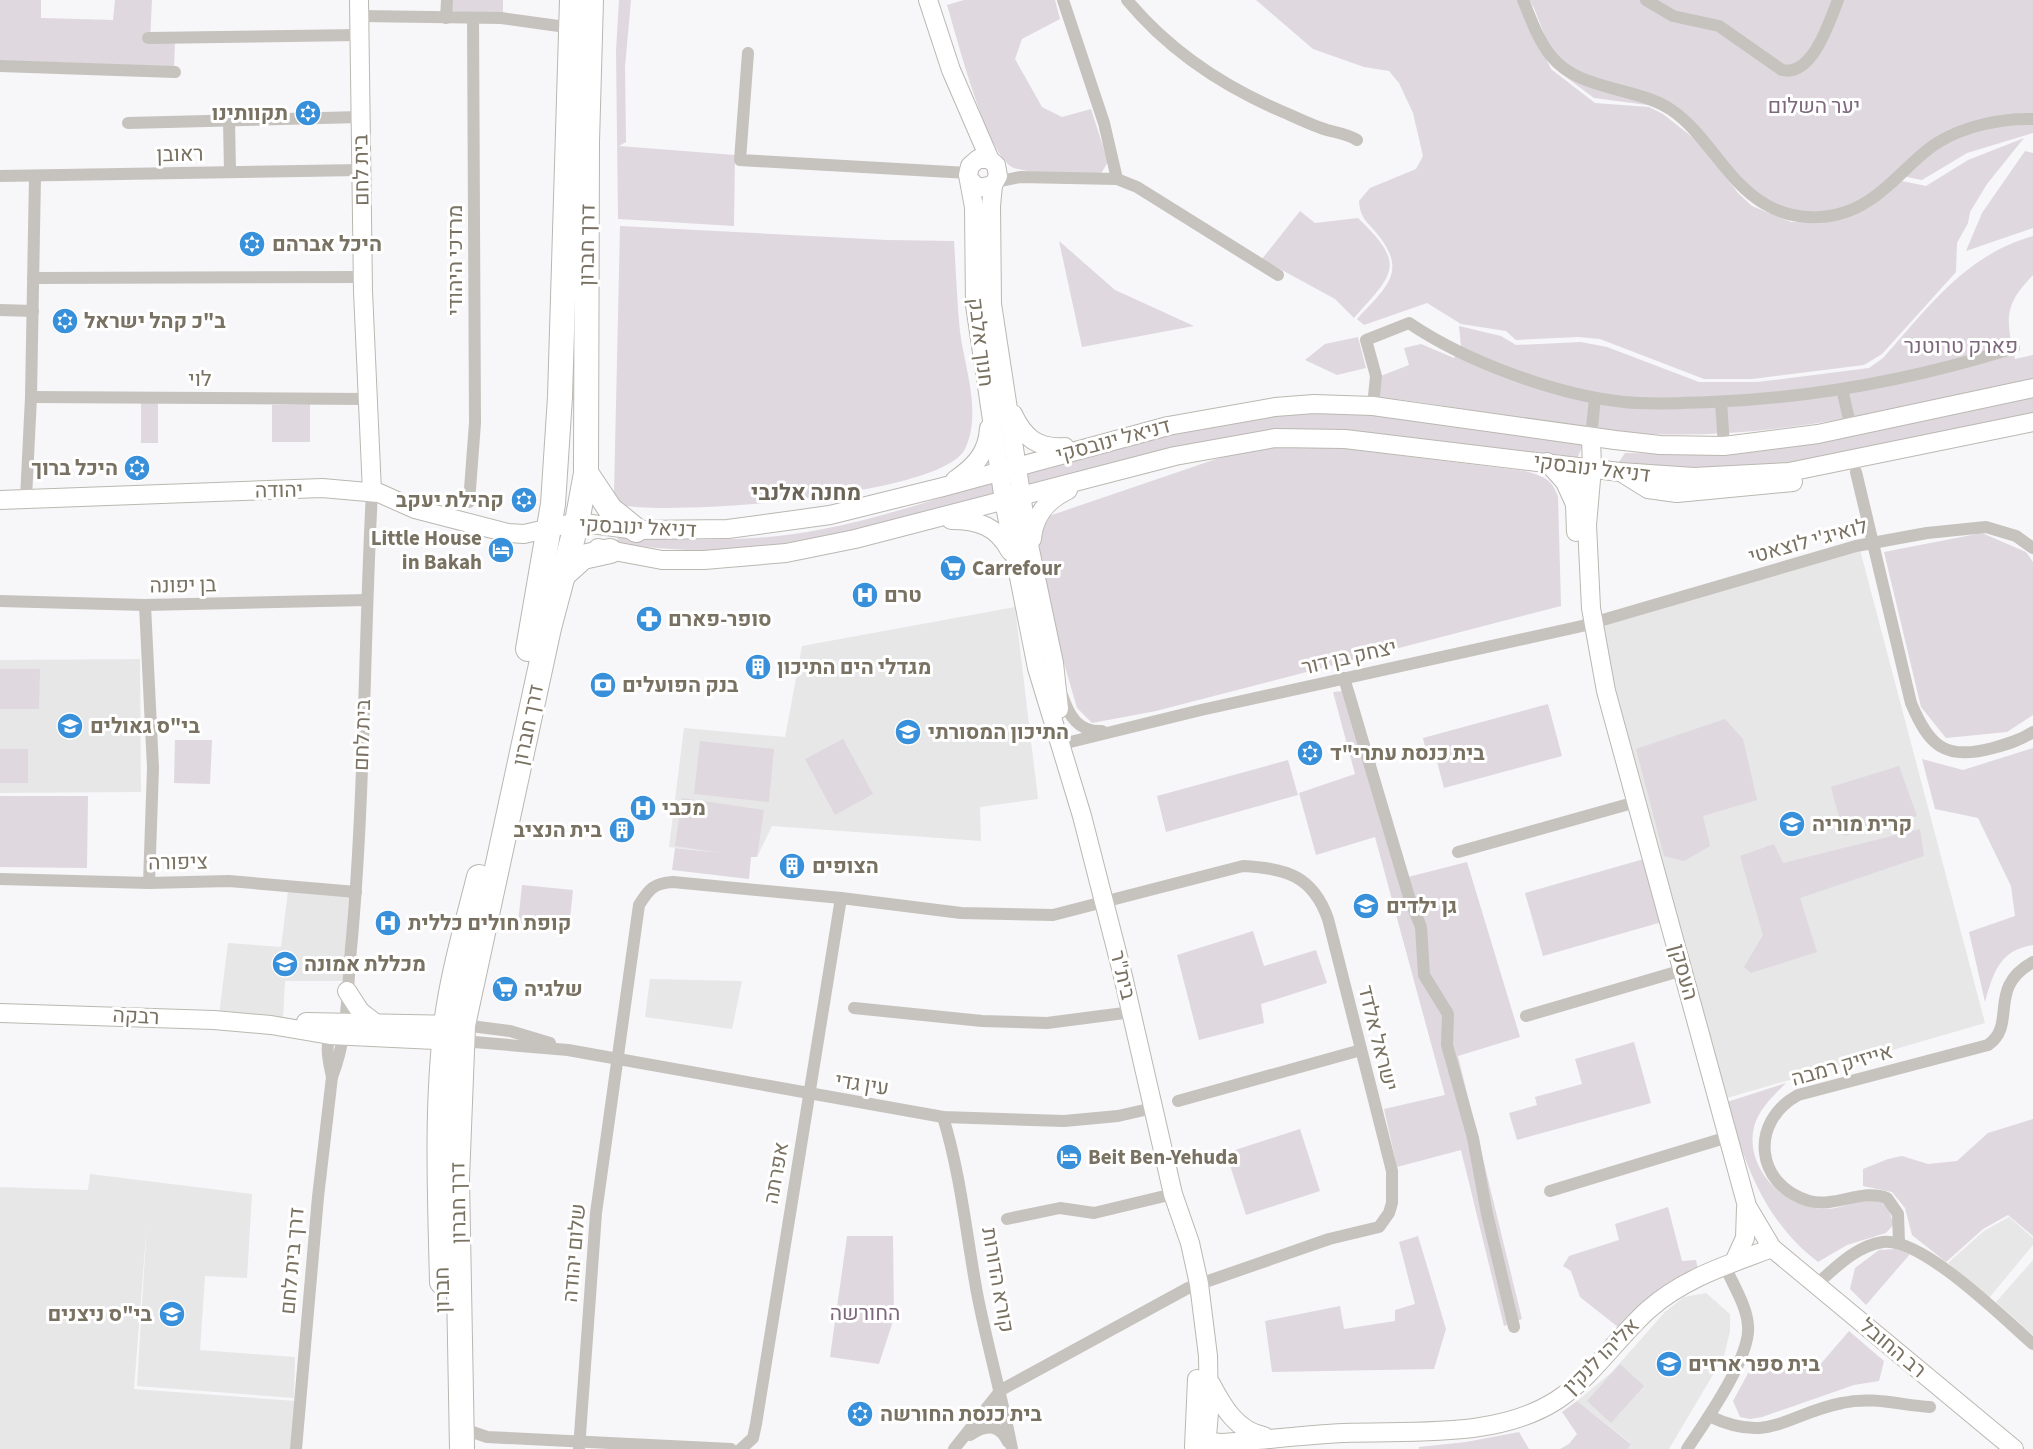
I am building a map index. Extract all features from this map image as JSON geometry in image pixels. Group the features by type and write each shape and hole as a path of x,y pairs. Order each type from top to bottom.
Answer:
{"highway":[{"name":"דרך חברון","path":"454,1032 549,628 575,532 586,473 584,17 572,0"},
{"name":"דרך חברון","path":"462,1439 454,1032 550,528 584,17"},
{"path":"586,473 610,509 636,530"},
{"path":"564,574 583,557 610,551"},
{"name":"חברון","path":"447,1449 440,1179 454,1032"}],"street":[{"path":"446,18 447,0"},
{"name":"חנוך אלבק","path":"928,0 984,173 996,393 1012,499"},
{"path":"1063,0 1104,123 1117,179"},
{"path":"1127,0 1188,60 1214,78 1287,114 1325,129 1350,135 1357,140"},
{"path":"1522,0 1542,43 1557,63 1584,78 1651,98 1671,109 1703,138 1740,186 1764,204 1786,214 1820,217 1848,211 1878,195 1939,142 1979,126 2002,121 2033,119"},
{"path":"1646,0 1673,16 1719,26 1782,70 1791,72 1802,67 1824,35 1838,0"},
{"path":"359,8 446,18 516,20 584,17"},
{"name":"בית לחם","path":"339,1031 347,991 356,892 372,492 363,277 359,8"},
{"name":"מרדכי היהודי","path":"469,502 476,423 473,18"},
{"path":"148,38 359,35"},
{"path":"748,53 740,159 1020,177 1117,179 1137,187 1278,275"},
{"path":"0,66 175,72"},
{"path":"128,123 360,117"},
{"path":"229,120 230,172"},
{"name":"ראובן","path":"0,176 362,170"},
{"path":"26,498 31,397 35,176"},
{"path":"33,278 363,277"},
{"path":"0,310 33,312"},
{"path":"1373,406 1376,376 1366,340 1409,322 1450,348 1486,365 1596,398 1655,404 1800,396 1932,372 2014,348"},
{"name":"דניאל ינובסקי","path":"550,528 575,532 691,531 769,525 830,515 943,487 1094,444 1201,418 1314,404 1373,406 1660,445 1724,446 1776,441 1851,428 2033,388"},
{"path":"1842,389 1851,428"},
{"path":"996,393 1017,424 1034,442 1051,447 1094,444"},
{"path":"943,487 971,469 983,454 996,393"},
{"name":"לוי","path":"31,397 368,399"},
{"path":"1591,437 1596,398"},
{"path":"1720,402 1724,446"},
{"name":"דניאל ינובסקי","path":"575,532 610,551 681,560 786,554 1240,443 1312,437 1620,472 1694,477 1789,472 2033,422"},
{"path":"1620,472 1648,489 1677,493 1764,487 1856,472 2033,434"},
{"name":"העסקן","path":"1591,437 1586,467 1575,504 1588,624 1744,1198 1759,1230 1772,1248"},
{"name":"בית לחם","path":"352,490 361,479 369,448"},
{"path":"1547,462 1565,482 1575,504"},
{"name":"העסקן","path":"1586,467 1588,624"},
{"path":"1856,472 1911,703 1928,737 1941,747 1955,753 1976,753 2007,744 2033,732"},
{"path":"931,520 965,520 986,525 1023,558 1038,515 1047,504 1061,493 1095,477"},
{"name":"יהודה","path":"0,500 229,491 352,490 372,492 415,509 508,533 524,534 550,528"},
{"name":"בית\"ר","path":"1012,499 1023,558 1037,668 1062,744 1105,904 1175,1200 1177,1228 1193,1286 1210,1381 1202,1442"},
{"name":"לואיג'י לוצאטי","path":"1588,624 1873,543 1927,533 1986,527 2016,536 2033,548"},
{"name":"בית\"ר","path":"1023,558 1063,700 1077,725"},
{"name":"בן יפונה","path":"0,601 145,605 367,600"},
{"path":"145,605 153,768 149,883"},
{"name":"יצחק בן דור","path":"1062,744 1124,728 1588,624"},
{"name":"בית\"ר","path":"1055,675 1062,744"},
{"path":"1344,678 1408,897 1421,927 1424,975 1448,1014 1448,1045 1473,1138 1488,1214 1515,1327"},
{"name":"יצחק בן דור","path":"1077,725 1090,731 1124,728"},
{"path":"1458,852 1636,802"},
{"name":"ישראל אלדד","path":"649,888 659,883 673,882 841,898 961,913 1053,915 1105,904 1243,866 1275,868 1298,877 1318,896 1324,907 1392,1171 1392,1203 1383,1221 1378,1227 1329,1239 1193,1286 1000,1389"},
{"name":"ציפורה","path":"0,879 149,883 229,881 356,892"},
{"name":"שלום יהודה","path":"579,1445 596,1213 619,1061 639,904 649,888"},
{"name":"אפרתה","path":"741,1449 753,1438 756,1424 841,898"},
{"name":"אייזיק רמבה","path":"1899,1244 1898,1214 1887,1198 1868,1195 1822,1203 1809,1201 1788,1190 1772,1173 1766,1158 1764,1137 1766,1126 1779,1108 1798,1095 1988,1046 1996,1040 1999,1032 2006,989 2020,970 2033,962"},
{"path":"1526,1016 1683,970"},
{"path":"347,991 360,1011 374,1022"},
{"path":"854,1008 982,1021 1047,1023 1132,1012"},
{"name":"רבקה","path":"0,1013 111,1015 339,1031 454,1032"},
{"name":"רבקה","path":"339,1031 374,1022 454,1032"},
{"name":"דרך בית לחם","path":"296,1449 318,1197 332,1077 328,1050 339,1031"},
{"name":"עין גדי","path":"454,1032 568,1050 943,1118 1064,1121 1119,1116 1153,1108"},
{"path":"1178,1101 1360,1050"},
{"name":"קורא הדורות","path":"943,1118 953,1148 968,1226 979,1302 1000,1389 1011,1449"},
{"path":"1550,1191 1728,1137"},
{"path":"1687,1449 1709,1416 1748,1341 1746,1314 1730,1264 1746,1232 1744,1198"},
{"path":"1007,1219 1060,1208 1094,1213 1175,1200"},
{"path":"1817,1284 1860,1250 1885,1242 1899,1244 1939,1264 2033,1344"},
{"name":"אליהו לנקין","path":"1202,1442 1274,1438 1337,1441 1472,1429 1543,1407 1580,1382 1631,1327 1671,1291 1694,1277 1772,1248"},
{"name":"רב החובל","path":"1772,1248 2014,1449"},
{"name":"בית\"ר","path":"1193,1286 1202,1442"},
{"path":"1210,1381 1220,1401 1242,1428 1253,1434 1274,1438"},
{"path":"955,1448 1000,1389"},
{"path":"1709,1416 1730,1426 1755,1430 1775,1427 1843,1402 1866,1400 1930,1407"},
{"path":"955,1448 971,1434 987,1426 1001,1431 1011,1449"},
{"path":"462,1439 487,1437 579,1445 731,1449"}],"shaded area":[{"name":"קרית מוריה","path":"1860,550 1985,1023 1727,1098 1596,624"},
{"name":"התיכון המסורתי","path":"1015,607 1038,799 980,807 981,841 772,826 757,857 669,847 684,728 785,737 802,646"},
{"name":"בי\"ס גאולים","path":"140,659 141,792 0,793 0,660"},
{"name":"מכללת אמונה","path":"288,891 351,896 343,981 285,981 283,1019 219,1015 228,943 281,947"},
{"path":"650,979 742,981 732,1029 645,1017"},
{"path":"90,1174 252,1194 247,1278 205,1276 200,1350 295,1357 294,1398 137,1386 147,1222 134,1389 296,1401 293,1449 0,1449 0,1187 88,1190"},
{"path":"2009,1217 2033,1238 2033,1245 1989,1298 1948,1263 1984,1231"},
{"path":"2033,1260 2033,1335 1996,1302"},
{"name":"בית ספר ארזים","path":"1706,1293 1730,1314 1730,1331 1724,1356 1669,1449 1627,1449 1631,1443 1577,1401 1612,1372 1665,1312 1684,1297"}],"green space":[{"path":"0,0 41,0 41,18 113,20 115,0 152,0 150,41 175,42 174,68 0,61"},
{"path":"452,0 503,0 503,15 452,11"},
{"path":"619,0 631,0 625,67 626,142 619,146 735,155 734,226 618,219 616,51"},
{"path":"964,0 1055,0 1060,19 1022,39 1015,59 1042,107 1062,117 1091,109 1108,162 1100,175 1023,170 1014,168 1004,159 983,120 947,5"},
{"path":"1256,0 1517,0 1551,69 1595,103 1649,107 1663,114 1696,140 1738,193 1752,206 1791,222 1824,222 1902,181 1926,186 1968,160 2024,138 1987,184 1970,212 1968,223 1957,243 1956,272 1882,354 1864,365 1752,379 1704,379 1600,339 1578,337 1516,340 1506,331 1461,324 1427,303 1364,325 1357,319 1385,287 1392,267 1384,244 1360,210 1359,201 1370,188 1416,169 1423,156 1413,113 1399,83 1389,71 1364,67 1313,49"},
{"name":"יער השלום","path":"1529,0 2033,0 2033,133 1967,153 1922,180 1897,175 1860,204 1829,215 1772,207 1663,107 1594,98 1559,72"},
{"path":"2025,151 2033,153 2033,228 1966,251 1982,213"},
{"path":"1300,211 1315,223 1358,218 1384,247 1389,258 1386,279 1354,318 1335,299 1262,259"},
{"path":"620,226 887,240 954,241 960,332 972,406 970,435 965,449 946,465 909,479 860,490 746,505 650,508 621,505 614,494"},
{"name":"פארק טרוטנר","path":"2033,236 2033,275 2016,296 2009,314 2009,323 2015,359 2033,355 2033,379 1938,401 1842,419 1746,432 1698,434 1649,434 1580,428 1375,397 1373,379 1409,365 1404,348 1421,344 1454,358 1461,347 1459,326 1501,336 1516,345 1581,342 1607,347 1699,382 1757,382 1869,368 1883,358 1949,285 1987,256"},
{"path":"1059,241 1115,290 1194,326 1082,347"},
{"path":"1358,337 1366,368 1337,375 1305,360 1325,344"},
{"path":"2033,395 2033,415 1853,454 1744,471 1617,465 1625,453 1680,454"},
{"path":"141,403 158,403 158,443 141,443"},
{"path":"310,404 310,442 272,442 272,405"},
{"path":"1297,413 1376,415 1584,442 1577,459 1336,432 1025,489 1025,473 1214,422"},
{"path":"1277,446 1325,446 1525,471 1542,477 1550,482 1558,497 1561,606 1156,711 1092,723 1077,708 1055,632 1038,555 1046,517 1225,456"},
{"path":"994,481 997,494 879,528 812,543 728,551 644,547 617,543 618,537 718,540 793,534 885,514"},
{"path":"1982,533 2026,552 2033,562 2033,715 2007,732 1946,738 1921,707 1884,552"},
{"path":"0,669 40,669 39,709 0,709"},
{"path":"1354,690 1408,877 1467,862 1520,1037 1458,1056 1522,1319 1504,1326 1461,1150 1397,1167 1384,1109 1445,1095 1375,837 1316,855 1299,793 1355,774 1333,692"},
{"path":"1548,704 1562,756 1444,788 1435,754 1427,756 1423,738"},
{"path":"1725,719 1743,739 1757,800 1703,816 1710,846 1684,861 1664,856 1636,749"},
{"path":"843,739 873,794 835,815 805,759"},
{"path":"175,740 212,740 210,784 174,783"},
{"path":"700,741 774,749 769,802 694,794"},
{"path":"2033,748 2033,945 2012,952 1999,965 1985,1002 1969,932 2015,916 2011,886 1978,818 1935,809 1922,759 1963,770"},
{"path":"0,749 28,749 28,783 0,783"},
{"path":"1288,760 1298,795 1166,832 1157,796"},
{"path":"1899,766 1917,816 1844,836 1831,787"},
{"path":"0,796 88,796 87,868 0,867"},
{"path":"682,798 764,810 757,857 751,857 749,879 672,870 675,848 721,853 675,846"},
{"path":"1920,829 1924,856 1800,898 1817,952 1751,973 1744,967 1763,935 1740,856 1774,844 1783,863"},
{"path":"1644,859 1662,922 1543,956 1525,893"},
{"path":"522,885 573,890 569,928 518,923"},
{"path":"1253,931 1264,966 1316,950 1327,983 1261,1004 1264,1023 1199,1040 1177,955"},
{"path":"1634,1042 1651,1103 1517,1140 1509,1113 1537,1105 1535,1097 1582,1084 1575,1059"},
{"path":"1786,1083 1763,1109 1754,1127 1755,1158 1771,1184 1783,1195 1797,1203 1812,1207 1827,1209 1864,1200 1880,1201 1888,1209 1894,1224 1886,1233 1847,1245 1818,1262 1784,1229 1770,1210 1749,1169 1727,1102"},
{"path":"2033,1119 2033,1236 2008,1215 1983,1229 1946,1262 1912,1235 1905,1208 1892,1192 1863,1186 1863,1169 1888,1159 1902,1156 1928,1164 1957,1161 1988,1133"},
{"path":"1300,1129 1320,1191 1246,1215 1226,1153"},
{"path":"1668,1207 1682,1261 1696,1260 1698,1270 1667,1284 1618,1327 1580,1297 1571,1271 1563,1266 1569,1256 1619,1240 1615,1224"},
{"name":"החורשה","path":"847,1236 893,1236 894,1318 879,1364 830,1357"},
{"path":"1418,1236 1446,1329 1434,1369 1272,1372 1265,1321 1340,1306 1344,1329 1395,1321 1395,1310 1415,1304 1399,1242"},
{"path":"1896,1249 1910,1254 1866,1305 1850,1289 1855,1268 1879,1250"},
{"path":"1849,1331 1884,1361 1879,1381 1854,1385 1762,1417 1750,1419 1740,1417 1733,1401 1751,1368 1818,1367"},
{"path":"1620,1364 1644,1386 1611,1423 1587,1401"},
{"path":"1577,1401 1631,1444 1627,1449 1560,1449 1569,1444 1577,1434 1562,1412"},
{"path":"1519,1432 1529,1449 1419,1449 1419,1447 1466,1442"}],"place":[{"name":"תקוותינו","path":"308,113"},
{"name":"היכל אברהם","path":"252,244"},
{"name":"ב\"כ קהל ישראל","path":"65,321"},
{"name":"היכל ברוך","path":"137,468"},
{"name":"קהילת יעקב","path":"524,500"},
{"name":"Little House in Bakah","path":"501,550"},
{"name":"Carrefour","path":"953,568"},
{"name":"טרם","path":"865,595"},
{"name":"סופר-פארם","path":"649,619"},
{"name":"מגדלי הים התיכון","path":"758,667"},
{"name":"בנק הפועלים","path":"603,685"},
{"name":"בי\"ס גאולים","path":"70,726"},
{"name":"התיכון המסורתי","path":"908,732"},
{"name":"בית כנסת עתרי\"ד","path":"1310,753"},
{"name":"מכבי","path":"643,808"},
{"name":"קרית מוריה","path":"1792,824"},
{"name":"בית הנציב","path":"622,830"},
{"name":"הצופים","path":"792,866"},
{"name":"גן ילדים","path":"1366,906"},
{"name":"קופת חולים כללית","path":"388,923"},
{"name":"מכללת אמונה","path":"285,964"},
{"name":"שלגיה","path":"505,989"},
{"name":"Beit Ben-Yehuda","path":"1069,1157"},
{"name":"בי\"ס ניצנים","path":"172,1314"},
{"name":"בית ספר ארזים","path":"1669,1364"},
{"name":"בית כנסת החורשה","path":"860,1414"}],"district":[{"name":"מחנה אלנבי","path":"806,492"}]}
